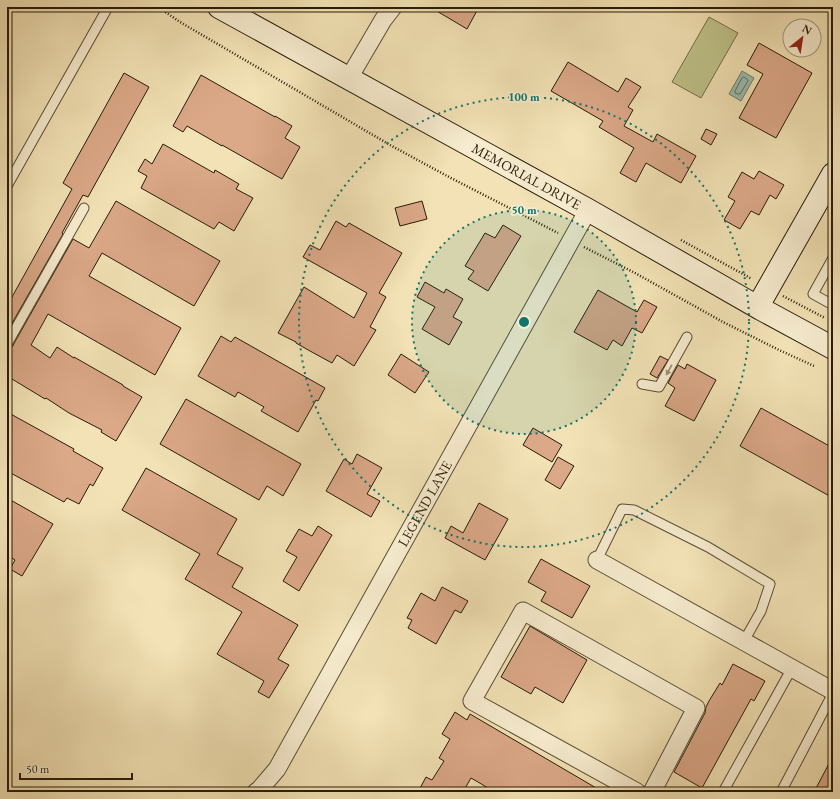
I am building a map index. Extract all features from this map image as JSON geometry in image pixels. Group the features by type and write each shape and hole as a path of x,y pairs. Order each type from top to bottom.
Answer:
{"main road":[{"name":"MEMORIAL DRIVE","path":"219,7 588,210 833,348"},
{"path":"758,306 828,187"}],"street":[{"path":"349,78 383,20 393,7"},
{"name":"LEGEND LANE","path":"256,792 277,769 588,210"},
{"path":"597,560 833,692"},
{"path":"637,792 472,701 523,611 696,708 652,792"}],"lane":[{"path":"7,186 108,7"},
{"path":"7,344 84,208"},
{"path":"833,258 813,294 833,305"},
{"path":"642,384 659,388 687,337"},
{"path":"597,560 622,509 634,510 708,547 770,584 761,611 744,641"},
{"path":"723,792 792,668"},
{"path":"782,792 833,692"}],"path":[{"path":"158,7 180,22 390,145 635,273 723,322 814,366"}],"green space":[{"path":"709,17 738,33 701,98 672,82"}],"water":[{"path":"742,71 754,78 741,101 729,94"}],"building":[{"path":"430,7 479,7 467,29"},
{"path":"759,43 782,56 782,58 786,58 812,73 776,138 739,118 763,74 747,65"},
{"path":"568,62 618,92 626,78 641,87 628,107 633,110 624,126 653,142 657,134 696,156 681,183 646,163 636,182 620,173 634,148 599,127 603,121 551,91"},
{"path":"124,73 149,87 88,197 83,195 62,233 63,234 7,332 7,306 72,189 63,183"},
{"path":"201,75 292,126 285,138 300,147 282,179 187,126 183,132 173,126"},
{"path":"706,129 717,134 711,145 701,139"},
{"path":"163,144 214,173 215,170 239,184 236,189 253,198 234,231 219,222 214,229 141,188 147,176 138,171 145,159 152,164"},
{"path":"759,171 784,185 776,199 770,195 759,215 751,211 740,229 724,220 735,201 728,197 742,172 754,179"},
{"path":"116,201 220,261 194,306 102,253 89,276 181,328 155,375 48,314 31,345 50,358 57,347 142,397 116,441 101,432 102,430 69,413 7,376 7,350 12,347 73,239 89,248"},
{"path":"422,201 427,219 400,226 395,208"},
{"path":"336,221 346,227 349,223 402,253 379,293 386,297 370,327 376,330 354,366 337,355 332,363 278,333 304,287 354,318 367,293 303,257 310,245 320,250"},
{"path":"503,225 521,236 488,291 468,279 474,271 465,266 485,233 495,238"},
{"path":"425,282 444,293 446,289 463,299 453,317 462,322 449,345 422,329 435,307 417,297"},
{"path":"598,290 637,312 644,300 657,307 642,333 632,328 622,346 613,340 607,350 574,332"},
{"path":"221,336 231,342 235,337 325,388 318,401 316,400 298,432 261,411 264,407 238,392 235,397 198,376"},
{"path":"401,354 429,372 415,393 388,375"},
{"path":"660,356 668,360 657,378 650,374"},
{"path":"687,364 716,380 694,421 665,406 675,388 668,383 678,365 685,369"},
{"path":"186,399 301,464 283,496 267,486 259,500 160,444"},
{"path":"761,408 833,448 833,498 740,446"},
{"path":"7,412 74,449 73,451 103,468 93,486 90,484 79,504 67,498 64,502 7,471"},
{"path":"533,428 562,445 552,462 523,445"},
{"path":"357,454 382,468 367,494 380,501 371,517 326,491 344,459 352,464"},
{"path":"558,457 574,466 560,489 545,480"},
{"path":"146,468 237,519 217,554 243,568 232,587 298,625 278,659 289,665 269,698 258,692 264,681 217,654 242,612 185,579 200,554 122,510"},
{"path":"7,498 53,524 22,576 10,569 15,560 7,555"},
{"path":"479,503 508,519 485,560 445,538 451,526 463,533"},
{"path":"318,526 332,535 299,591 283,581 297,557 286,551 299,529 312,536"},
{"path":"541,559 590,586 572,618 541,601 546,592 528,582"},
{"path":"442,587 468,601 461,613 455,610 436,644 408,628 412,620 407,618 421,593 435,601"},
{"path":"530,626 587,660 563,703 535,687 531,694 501,677"},
{"path":"733,664 765,681 754,701 751,699 702,788 674,772 705,713 709,701 720,683 722,685"},
{"path":"455,712 467,720 470,714 603,792 495,792 471,778 463,792 418,792 426,777 432,780 444,761 439,758 450,739 442,734"},
{"path":"833,756 833,792 814,792"}]}
